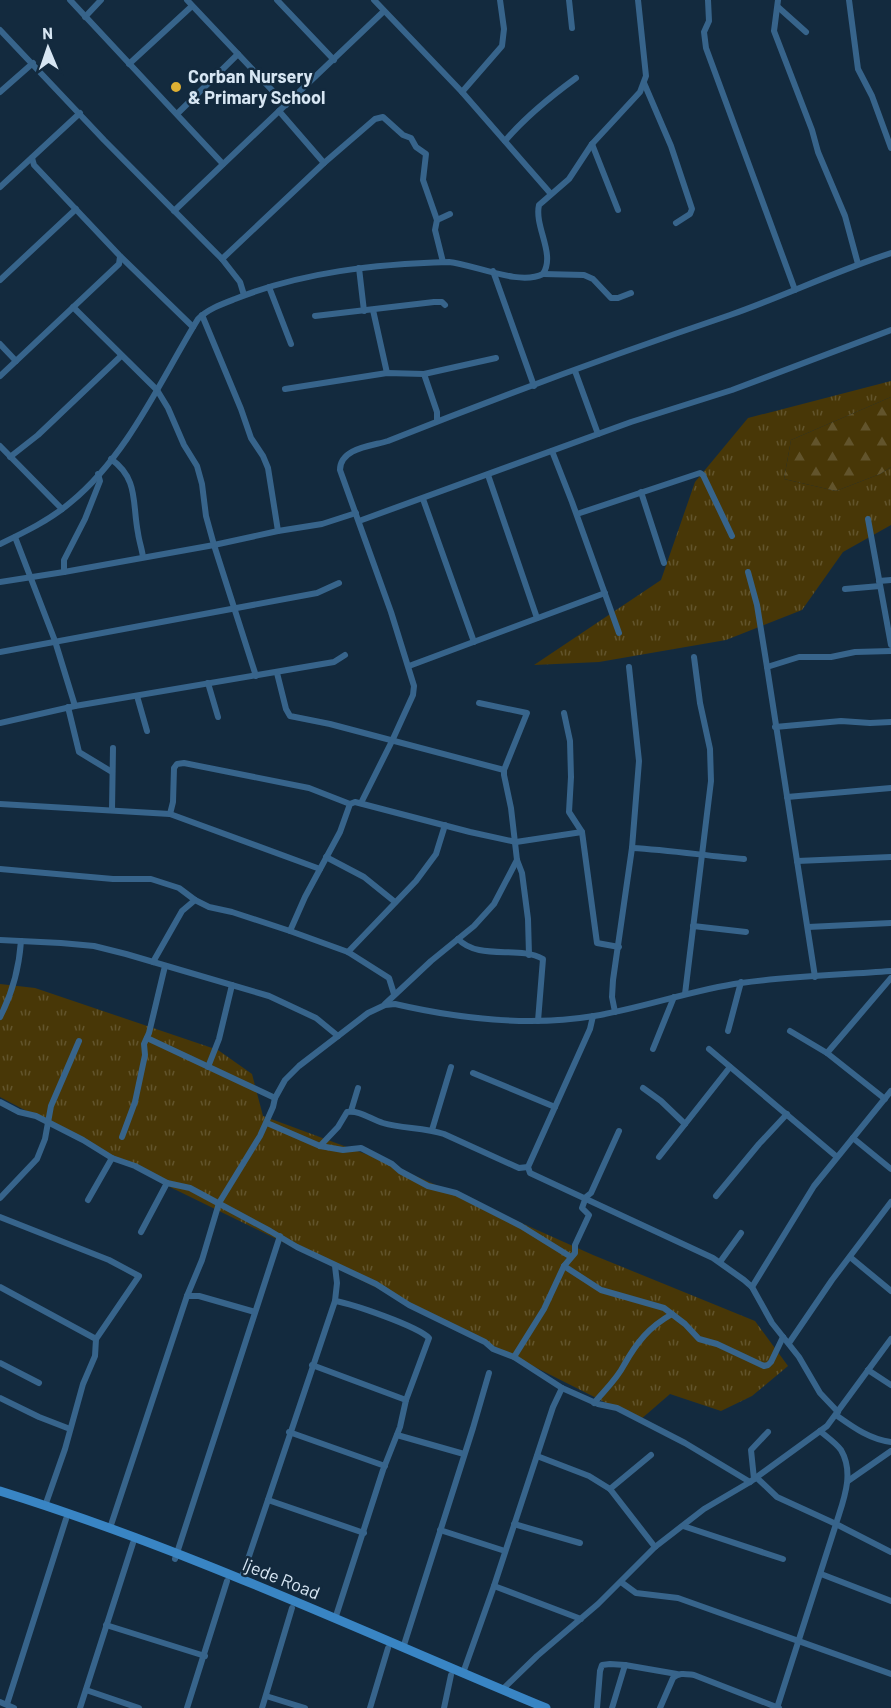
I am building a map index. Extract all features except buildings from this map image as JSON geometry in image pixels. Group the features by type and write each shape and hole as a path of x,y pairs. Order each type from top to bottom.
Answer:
{"main road":[{"name":"Ijede Road","path":"0,1491 110,1528 241,1580 546,1708"},
{"name":"Ijede Road","path":"0,1497 176,1556 227,1581 530,1708"}],"street":[{"path":"70,0 223,164"},
{"path":"86,17 101,0"},
{"path":"277,0 334,60"},
{"path":"374,0 462,92 551,194"},
{"path":"462,92 502,46 504,29 500,0"},
{"path":"569,0 572,28"},
{"path":"543,274 546,271 546,255 538,212 539,205 569,179 592,144 640,92 644,83 646,76 638,0"},
{"path":"708,0 710,21 704,32 706,48 795,290"},
{"path":"849,0 858,69 872,96 891,148"},
{"path":"129,64 189,3 286,105"},
{"path":"778,3 774,31 812,130 818,152 845,216 858,264"},
{"path":"778,3 806,32"},
{"path":"174,211 384,11"},
{"path":"0,30 222,259 240,282 244,295"},
{"path":"177,114 238,54"},
{"path":"0,92 33,63"},
{"path":"505,141 518,125 545,100 576,78"},
{"path":"644,83 670,146 692,209 690,214 676,223"},
{"path":"279,111 324,164"},
{"path":"0,187 80,113"},
{"path":"222,259 375,119 383,117 403,135 411,138 416,147 426,154 423,180 437,220 435,230 443,262"},
{"path":"592,144 618,210"},
{"path":"32,158 34,165 120,256 193,327"},
{"path":"0,280 76,209"},
{"path":"437,220 450,214"},
{"path":"361,803 392,741 413,694 414,686 340,470 343,458 359,449 388,441 891,253"},
{"path":"0,376 119,264 120,256"},
{"path":"0,544 34,528 83,491 123,445 202,315 244,295 297,279 359,268 443,262 464,264 521,277 533,278 543,274 584,275 593,279 611,298 631,293"},
{"path":"359,268 364,311"},
{"path":"493,271 534,386"},
{"path":"269,287 291,344"},
{"path":"315,316 439,302 445,305"},
{"path":"73,307 157,390 168,408 200,474 206,516 214,545 256,676"},
{"path":"373,310 387,373"},
{"path":"202,315 234,390 250,438 268,468 278,531"},
{"path":"358,521 598,434 732,390 891,330"},
{"path":"0,344 16,361"},
{"path":"10,457 38,435 121,356"},
{"path":"285,390 387,373 424,374 496,358"},
{"path":"575,371 598,434"},
{"path":"424,374 437,422"},
{"path":"0,446 62,509"},
{"path":"552,451 619,633"},
{"path":"111,459 122,466 130,482 143,557"},
{"path":"577,514 700,473 732,536"},
{"path":"64,572 64,560 85,519 100,481 98,474"},
{"path":"488,475 537,618"},
{"path":"641,492 664,563"},
{"path":"423,499 474,642"},
{"path":"0,582 322,525 356,513"},
{"path":"868,519 891,645"},
{"path":"15,537 55,641 79,752 112,772"},
{"path":"748,572 757,605 815,977"},
{"path":"845,589 880,584 891,580"},
{"path":"0,652 317,593 339,583"},
{"path":"409,666 604,593"},
{"path":"767,667 798,657 831,657 855,652 891,651"},
{"path":"0,723 71,707 334,662 345,655"},
{"path":"685,994 711,781 710,748 700,703 694,657"},
{"path":"615,1012 613,988 632,848 639,761 629,667"},
{"path":"277,673 286,709 290,716 330,724 504,770"},
{"path":"208,683 218,717"},
{"path":"137,696 147,731"},
{"path":"479,703 527,713 504,770 522,873 528,919 529,955"},
{"path":"564,713 570,741 569,812 582,832 597,942 619,947"},
{"path":"775,727 841,721 891,722"},
{"path":"112,810 113,748"},
{"path":"170,814 173,802 174,768 177,764 184,763 309,788 351,804 361,803 516,842 582,832"},
{"path":"787,797 891,788"},
{"path":"0,804 170,814 320,869"},
{"path":"290,931 340,832 351,804"},
{"path":"348,952 416,881 436,854 445,825"},
{"path":"632,848 744,859"},
{"path":"326,857 364,877 395,902"},
{"path":"797,861 891,857"},
{"path":"385,1005 394,994 474,926 494,904 518,860"},
{"path":"0,869 113,879 151,879 179,888 209,907 232,912 348,952 389,978 394,994"},
{"path":"153,962 182,911 195,900"},
{"path":"808,927 891,922"},
{"path":"693,926 746,932"},
{"path":"458,939 463,945 478,949 529,955 543,959 538,1021"},
{"path":"0,940 94,946 153,962 269,996 316,1018 338,1036"},
{"path":"0,1017 12,992 20,961 21,941"},
{"path":"122,1137 135,1102 146,1056 144,1050 165,966"},
{"path":"110,1528 187,1296 202,1260 219,1203 267,1123 275,1098 285,1080 299,1066 368,1013 385,1005 395,1004 470,1018 538,1021 615,1012 741,982 891,971"},
{"path":"828,1053 891,978"},
{"path":"728,1031 741,982"},
{"path":"208,1067 219,1039 232,985"},
{"path":"652,1049 674,997"},
{"path":"528,1167 590,1029 593,1016"},
{"path":"790,1031 828,1053 885,1099"},
{"path":"147,1038 275,1098"},
{"path":"0,1198 37,1159 45,1139 51,1106 79,1041"},
{"path":"709,1049 837,1157"},
{"path":"432,1130 451,1067"},
{"path":"659,1157 729,1067"},
{"path":"473,1073 555,1107"},
{"path":"351,1111 358,1088"},
{"path":"643,1088 661,1101 685,1124"},
{"path":"752,1287 814,1186 891,1091"},
{"path":"1,1104 36,1116 112,1158 135,1166 167,1183 190,1188 297,1247 376,1284 409,1305 485,1342 496,1351 514,1358 562,1388 594,1402 617,1408 753,1479 777,1497 891,1552"},
{"path":"320,1146 338,1127 347,1112 355,1110 391,1125 432,1130 519,1168 528,1167"},
{"path":"716,1196 752,1152 788,1114"},
{"path":"267,1123 320,1146 343,1150 361,1148 428,1186 449,1190 492,1212 571,1257"},
{"path":"514,1358 544,1308 564,1266 575,1253 575,1245 589,1215 582,1208 619,1131"},
{"path":"853,1138 891,1169"},
{"path":"88,1200 112,1158"},
{"path":"528,1167 533,1175 586,1197 720,1262 752,1287 772,1323 799,1357 820,1393 837,1413 853,1427 873,1438 891,1442"},
{"path":"141,1232 167,1183"},
{"path":"789,1344 891,1202"},
{"path":"0,1217 109,1260 140,1276 96,1339 95,1356 83,1384 65,1449 45,1506"},
{"path":"720,1262 741,1233"},
{"path":"176,1556 280,1236"},
{"path":"850,1257 891,1291"},
{"path":"241,1580 337,1292 335,1266"},
{"path":"564,1266 602,1290 664,1308 699,1339 717,1344 764,1366 771,1362 783,1337"},
{"path":"0,1287 96,1339"},
{"path":"187,1296 199,1296 255,1312"},
{"path":"334,1301 375,1313 418,1330 429,1338 406,1400 397,1435 335,1619"},
{"path":"594,1402 620,1371 630,1353 651,1327 672,1314"},
{"path":"502,1690 621,1582 655,1547 704,1509 753,1479 827,1426 891,1339"},
{"path":"0,1363 39,1383"},
{"path":"312,1365 406,1400"},
{"path":"868,1370 891,1385"},
{"path":"403,1647 489,1373"},
{"path":"464,1673 553,1407 562,1388"},
{"path":"0,1398 70,1429"},
{"path":"597,1708 600,1671 602,1665 610,1664 694,1675 778,1708 848,1481 841,1451 820,1431"},
{"path":"289,1432 385,1466"},
{"path":"753,1479 751,1450 768,1432"},
{"path":"397,1435 464,1454"},
{"path":"848,1481 891,1451"},
{"path":"610,1489 651,1455"},
{"path":"537,1456 589,1476 610,1489 655,1547"},
{"path":"268,1500 364,1533"},
{"path":"14,1708 3,1703 66,1519"},
{"path":"514,1524 580,1543"},
{"path":"683,1526 783,1559"},
{"path":"440,1530 505,1551"},
{"path":"80,1708 133,1543"},
{"path":"821,1574 891,1601"},
{"path":"187,1708 227,1581"},
{"path":"621,1582 636,1593 678,1598 891,1674"},
{"path":"494,1586 581,1619"},
{"path":"262,1708 292,1608"},
{"path":"106,1625 205,1656"},
{"path":"370,1708 388,1648"},
{"path":"612,1708 625,1665"},
{"path":"660,1708 677,1674"},
{"path":"444,1708 452,1675"},
{"path":"86,1690 139,1708"},
{"path":"266,1696 305,1708"}],"green space":[{"path":"891,381 891,397 791,440 784,479 836,491 880,474 891,467 891,525 843,552 802,610 726,640 599,662 534,665 661,580 695,482 748,418"},
{"path":"891,397 891,467 880,474 836,491 784,479 791,440"},
{"path":"0,984 35,988 218,1050 252,1074 263,1116 371,1156 593,1255 755,1321 788,1366 752,1396 721,1411 670,1394 640,1420 172,1188 0,1097"}],"place":[{"name":"Corban Nursery & Primary School","path":"176,87"}]}
